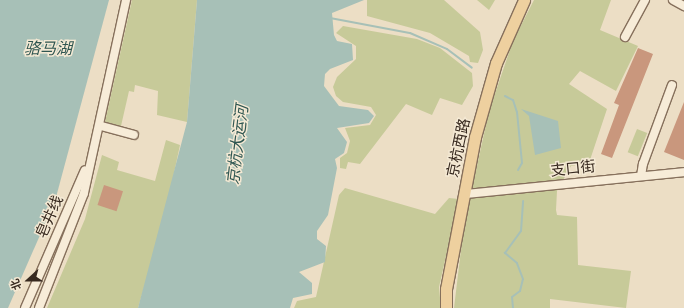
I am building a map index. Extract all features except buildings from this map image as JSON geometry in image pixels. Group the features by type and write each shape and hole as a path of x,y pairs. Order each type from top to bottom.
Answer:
{"main road":[{"name":"京杭西路","path":"446,308 446,289 475,137 496,63 524,0"}],"street":[{"name":"皂井线","path":"39,308 84,192 101,126 126,0"},
{"path":"625,37 645,0"},
{"path":"673,0 684,6"},
{"path":"641,176 643,164 672,85"},
{"path":"101,126 134,135"},
{"name":"皂井线","path":"25,308 98,138"},
{"name":"支口街","path":"465,194 684,172"}],"green space":[{"path":"132,0 197,0 187,122 157,115 158,91 135,85 134,92 129,91 121,126 105,122"},
{"path":"367,0 444,0 480,32 483,50 478,63 470,62 469,56 430,33 367,16"},
{"path":"477,0 495,0 489,10"},
{"path":"534,0 611,0 600,30 638,46 616,91 580,71 569,84 607,109 589,163 571,166 557,191 556,210 557,215 577,217 578,265 631,271 626,308 550,299 550,308 454,308 464,225 489,111 513,41"},
{"path":"343,26 417,39 440,48 472,73 473,86 462,105 440,98 432,115 406,104 360,164 348,162 346,169 340,168 340,158 347,153 350,141 345,128 370,125 376,115 371,107 343,102 336,96 333,87 337,77 356,59 356,46 336,33"},
{"path":"637,129 647,133 638,156 628,152"},
{"path":"166,140 180,145 164,220 138,308 47,308 85,219 102,155 119,162 117,170 155,181"},
{"path":"345,188 435,214 449,198 459,199 439,287 441,308 294,308 297,301 316,297 339,195"}],"water":[{"name":"骆马湖","path":"0,0 109,0 55,201 8,308 0,308"},
{"name":"京杭大运河","path":"197,0 364,0 332,13 334,35 337,41 352,44 353,60 330,69 325,74 324,86 339,106 368,110 374,116 369,123 337,128 347,142 344,153 335,159 337,168 328,215 317,231 317,239 326,246 325,262 299,272 312,283 312,294 293,298 290,308 138,308 187,122"},
{"path":"521,109 558,121 561,148 535,155 529,116"}],"waterway":[{"path":"330,18 410,33 447,49 472,68"},
{"path":"505,96 513,100 517,112 522,163 518,170"},
{"path":"513,308 512,297 520,291 523,279 517,263 505,253 521,231 523,201"}]}
